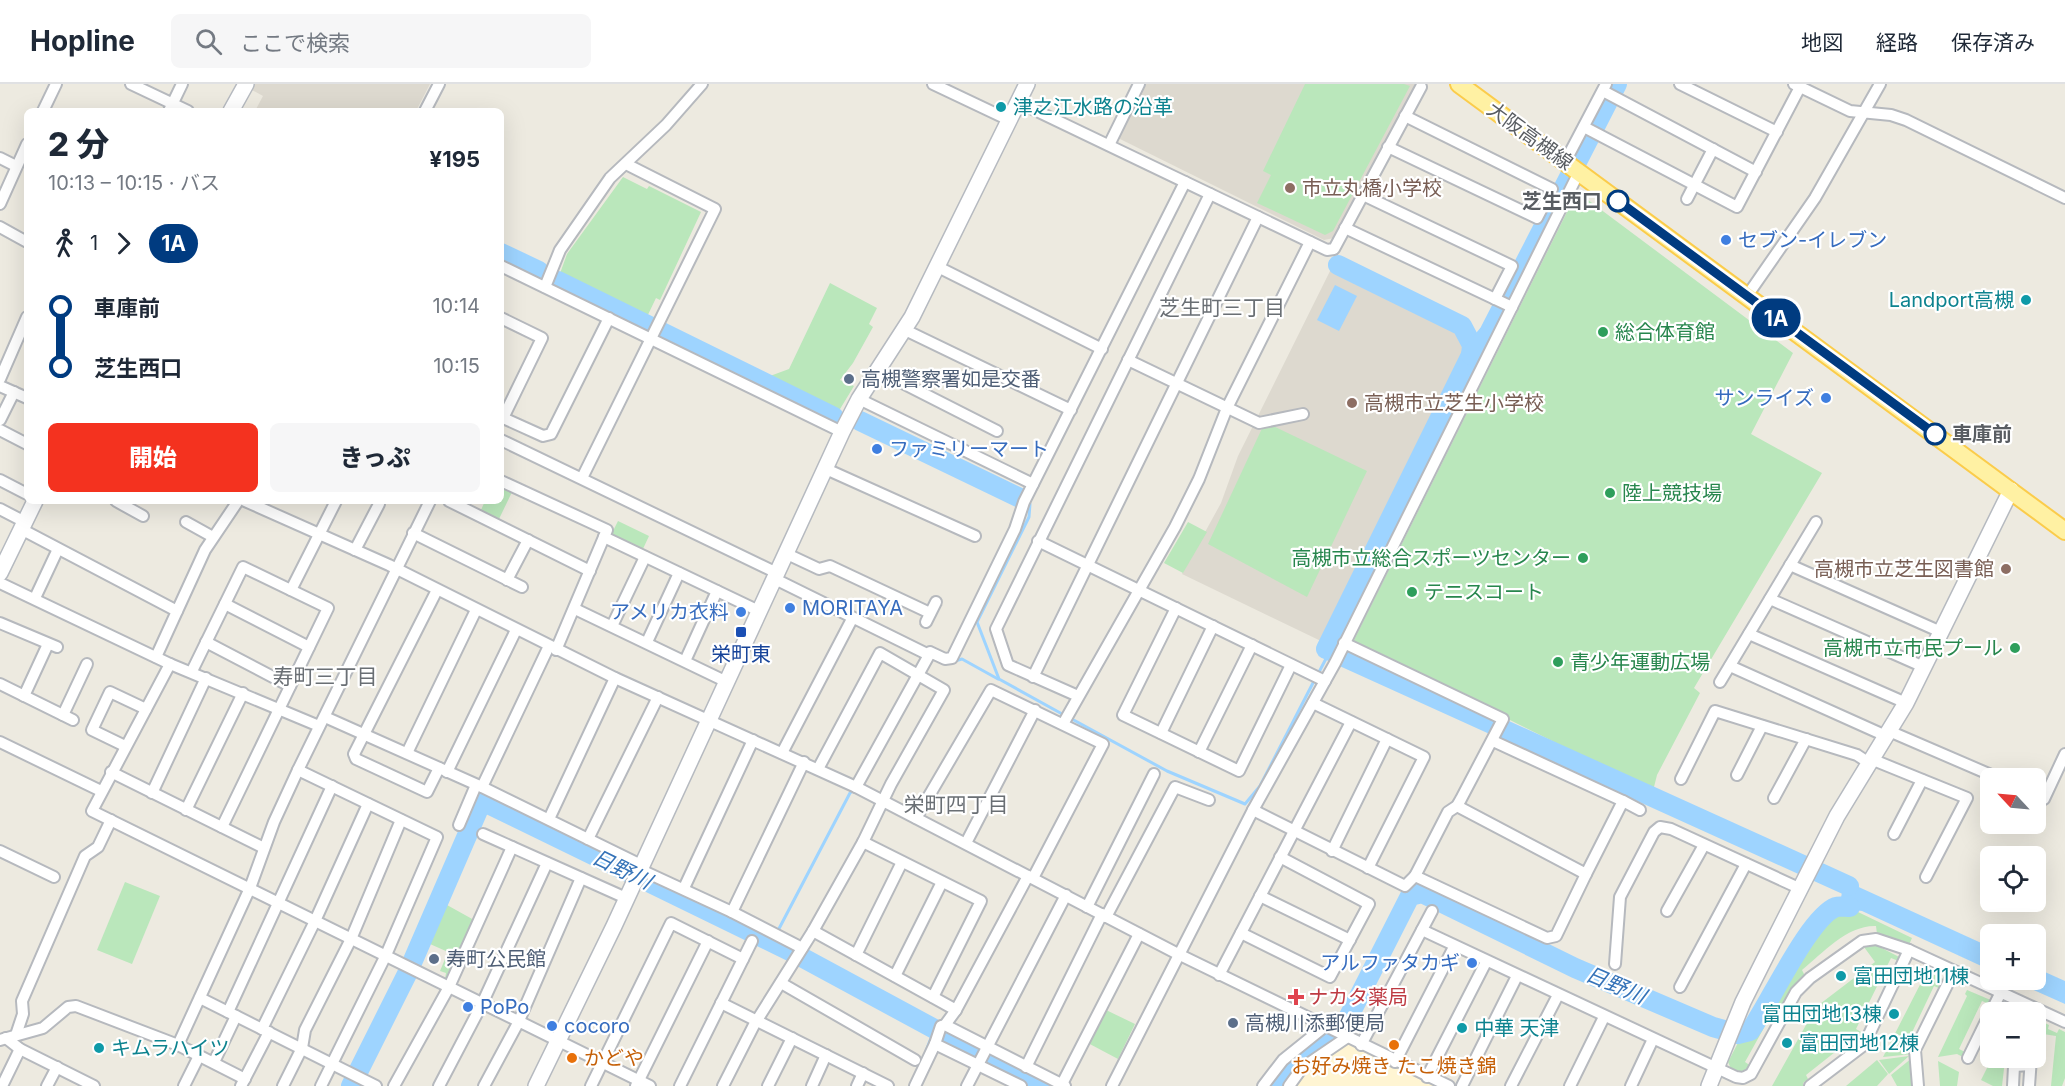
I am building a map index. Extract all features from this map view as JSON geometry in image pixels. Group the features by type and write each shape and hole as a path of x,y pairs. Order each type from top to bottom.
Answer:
{"main road":[{"name":"大阪高槻線","path":"1459,84 2065,531"}],"street":[{"path":"44,108 56,84"},
{"path":"131,84 171,107 182,84"},
{"path":"233,108 246,84"},
{"path":"427,108 439,84"},
{"path":"544,287 560,250 610,178 702,84"},
{"path":"933,84 1009,120"},
{"path":"536,1086 559,1042 842,432 859,399 903,329 938,267 1027,84"},
{"path":"1108,145 1138,84"},
{"path":"1680,84 1777,132"},
{"path":"1747,296 1815,198 1880,84"},
{"path":"1584,127 1737,207 1777,132 1797,86 1839,107 1864,113 1891,115 1906,120 2065,198"},
{"path":"1018,102 1327,250 1334,249 1421,87"},
{"path":"1565,162 1604,87 1756,172"},
{"path":"1389,147 1537,218 1552,189 1405,116"},
{"path":"1687,199 1713,149"},
{"path":"0,204 24,150"},
{"path":"0,158 16,166"},
{"path":"582,478 715,209 626,164"},
{"path":"1112,1086 1253,810 1335,663 1503,303 1562,206 1579,172"},
{"path":"856,787 930,652 945,659 952,657 1015,529 1033,484 1185,182"},
{"path":"1078,696 1008,664 996,629 1210,194"},
{"path":"1363,195 1512,266 1503,303"},
{"path":"1547,198 1562,206"},
{"path":"1033,676 1258,217"},
{"path":"0,227 24,240"},
{"path":"1345,228 1503,303"},
{"path":"1063,724 1137,589 1175,527 1199,479 1227,408 1310,242"},
{"path":"504,267 609,318 654,331 842,432"},
{"path":"938,267 1102,349"},
{"path":"504,419 543,436 551,434 609,318"},
{"path":"504,319 542,338 504,414"},
{"path":"0,379 24,325"},
{"path":"903,329 1071,410"},
{"path":"1128,360 1259,423 1303,414"},
{"path":"877,370 997,431"},
{"path":"0,386 24,397"},
{"path":"0,420 14,392"},
{"path":"859,399 1033,484"},
{"path":"0,430 24,442"},
{"path":"504,441 776,576 849,615 852,619 929,655"},
{"path":"826,469 975,536"},
{"path":"0,480 24,492"},
{"path":"459,825 552,648 576,609 607,530 504,482"},
{"path":"1709,1086 1743,1002 1838,816 1906,703 2011,490"},
{"path":"0,573 34,504"},
{"path":"125,504 139,509"},
{"path":"156,657 205,550 236,504"},
{"path":"253,504 397,569 615,678 856,787 1219,975 1361,1046 1449,1086"},
{"path":"291,590 317,533 334,504"},
{"path":"355,550 379,504"},
{"path":"178,1045 250,888 297,770 428,504"},
{"path":"455,504 590,571"},
{"path":"0,509 58,549 177,611"},
{"path":"186,522 213,537"},
{"path":"1720,682 1816,522"},
{"path":"413,533 522,587"},
{"path":"604,537 759,611"},
{"path":"507,580 528,540"},
{"path":"1038,541 1325,681"},
{"path":"34,598 58,549"},
{"path":"787,554 819,569 830,566 861,586 928,618 936,602"},
{"path":"612,626 645,556"},
{"path":"1790,565 1941,632"},
{"path":"192,671 243,567 328,608 222,827"},
{"path":"647,642 679,573"},
{"path":"0,583 170,664 279,708 364,734 407,753 549,819 802,948"},
{"path":"437,591 354,754 356,759 427,792 443,770 516,630"},
{"path":"685,661 717,591"},
{"path":"1770,599 1924,667"},
{"path":"225,604 309,647"},
{"path":"1176,608 1123,715 1239,771 1291,664"},
{"path":"576,609 727,682"},
{"path":"407,753 476,610"},
{"path":"782,753 852,619"},
{"path":"0,623 52,646 24,696"},
{"path":"1161,733 1213,627"},
{"path":"1749,634 1906,703"},
{"path":"206,642 290,686"},
{"path":"1199,752 1251,645"},
{"path":"1253,810 1405,886 1415,876 1448,812 1457,806 1494,739 1503,719 1343,646"},
{"path":"723,1086 756,1020 813,931 944,690 880,653 818,769"},
{"path":"0,684 68,718 87,664"},
{"path":"170,664 92,811 351,939 417,969 638,1083 650,1086"},
{"path":"1730,666 1980,771"},
{"path":"152,793 206,678"},
{"path":"549,819 615,678"},
{"path":"915,1086 941,1026 945,1025 956,1010 1103,744 991,690 916,818"},
{"path":"125,746 92,730 110,692 146,709"},
{"path":"186,810 243,693"},
{"path":"588,839 658,697"},
{"path":"1313,703 1424,757 1368,868"},
{"path":"966,843 1035,710"},
{"path":"1681,779 1714,711 1857,755 1967,798 1926,877"},
{"path":"1219,975 1351,722"},
{"path":"1737,775 1762,726"},
{"path":"1332,851 1387,739"},
{"path":"1494,739 1640,810"},
{"path":"1774,798 1806,739"},
{"path":"684,888 753,740"},
{"path":"0,742 101,791"},
{"path":"2046,795 2065,754"},
{"path":"732,912 804,762"},
{"path":"297,770 437,837 386,955 321,1086"},
{"path":"111,772 264,848"},
{"path":"1087,907 1154,774"},
{"path":"1894,834 1922,780"},
{"path":"214,1062 232,1014 332,786"},
{"path":"1026,1067 1104,916 1175,787 1209,800"},
{"path":"1415,876 1547,938 1556,936 1623,801"},
{"path":"7,1038 43,1028 68,1007 76,1006 178,1045 214,1062 243,1082 368,804"},
{"path":"1457,806 1586,874"},
{"path":"7,1038 23,1014 22,1001 85,856 98,847 111,820"},
{"path":"283,1086 302,1048 305,1030 351,939 401,820"},
{"path":"1615,964 1620,897 1654,832 1660,827 1671,829 1801,889"},
{"path":"483,834 626,898"},
{"path":"863,842 981,901 933,997"},
{"path":"1667,911 1704,845"},
{"path":"394,1086 449,987 512,847"},
{"path":"0,851 54,877"},
{"path":"1241,933 1330,977 1370,904 1280,857"},
{"path":"856,955 902,862"},
{"path":"439,1086 482,1004 547,863"},
{"path":"1680,987 1746,864"},
{"path":"484,1086 518,1023 581,878"},
{"path":"895,976 942,882"},
{"path":"967,1086 1066,895"},
{"path":"1260,896 1350,940"},
{"path":"1361,1046 1432,911"},
{"path":"591,1086 671,923 743,959"},
{"path":"1422,930 1717,1069 1743,1078 1751,1074 1796,992 1810,978 1862,941 1876,939 1909,950 2020,1002"},
{"path":"813,931 956,1010"},
{"path":"945,1025 1064,1085 1139,934"},
{"path":"638,1083 708,941"},
{"path":"680,1086 752,941"},
{"path":"1395,1062 1454,946"},
{"path":"1810,1086 1864,1046 1909,950"},
{"path":"1427,1077 1486,962"},
{"path":"1918,1086 1915,1050 1954,971"},
{"path":"1462,1086 1517,976"},
{"path":"781,983 915,1060"},
{"path":"1996,1002 2001,992"},
{"path":"1511,1086 1558,995"},
{"path":"200,999 376,1086"},
{"path":"721,1003 888,1086"},
{"path":"2046,1014 2065,1022"},
{"path":"1570,1086 1605,1017"},
{"path":"1263,1086 1283,1060 1324,1027"},
{"path":"1968,1058 1980,1035"},
{"path":"7,1038 20,1048 92,1085"},
{"path":"768,1086 792,1038"},
{"path":"1274,1072 1290,1085 1302,1068 1346,1038"},
{"path":"1631,1086 1653,1039"},
{"path":"935,1044 1019,1086"},
{"path":"2,1086 20,1048"},
{"path":"812,1086 826,1055"},
{"path":"184,1086 199,1056"},
{"path":"47,1086 57,1067"},
{"path":"2013,1086 2014,1068"},
{"path":"2029,1086 2030,1068"},
{"path":"857,1086 863,1073"}],"shaded area":[{"path":"255,84 430,84 418,108 257,108 263,96 252,90"},
{"name":"市立丸橋小学校","path":"1143,84 1416,85 1334,238 1324,240 1118,138"},
{"name":"高槻市立芝生小学校","path":"1331,269 1456,328 1464,338 1465,351 1323,642 1182,574 1221,503 1238,456"},
{"path":"1347,1043 1438,1086 1294,1086 1305,1070"}],"green space":[{"path":"1305,84 1404,84 1410,86 1333,231 1325,235 1257,203 1271,175 1263,171"},
{"path":"623,177 647,189 649,186 701,212 660,300 656,298 645,321 558,279 567,254"},
{"name":"高槻市立総合スポーツセンター","path":"1580,194 1793,353 1751,434 1822,473 1694,688 1700,693 1657,775 1653,791 1353,642 1575,196"},
{"path":"830,283 877,308 869,324 873,327 853,363 840,380 854,386 837,414 767,381 770,376 789,369"},
{"path":"1265,422 1367,471 1307,597 1208,544"},
{"path":"504,486 513,490 499,519 481,510 484,504 504,504"},
{"path":"618,521 649,536 642,551 614,538 612,533"},
{"path":"1188,522 1207,532 1183,573 1164,563"},
{"path":"125,882 160,896 132,964 97,950"},
{"path":"447,905 474,920 449,978 445,979 446,973 440,971 448,952 430,944"},
{"path":"1835,912 1858,912 1912,938 1908,947 1877,934 1876,926 1855,930 1836,941 1802,970 1806,978 1782,1011 1775,1008 1745,1062 1751,1066 1744,1072 1731,1069 1728,1062 1741,1037 1761,1028 1816,932"},
{"path":"1874,944 1903,959 1901,962 1891,958 1856,1029 1866,1035 1860,1044 1855,1038 1852,1040 1854,1045 1849,1041 1806,1075 1808,1079 1803,1086 1772,1086 1816,1007 1875,962 1864,947"},
{"path":"1927,971 1947,981 1943,990 1934,986 1906,1045 1914,1049 1913,1054 1883,1057"},
{"path":"1967,990 1993,1001 1980,1002 1959,1049 1967,1053 1965,1058 1957,1054 1938,1057 1967,996 1965,994"},
{"path":"1104,1009 1135,1024 1118,1059 1086,1042"},
{"path":"2046,1024 2049,1025 2048,1029 2057,1033 2059,1029 2065,1032 2065,1078 2062,1086 2051,1086 2056,1036 2046,1034"},
{"path":"1909,1056 1889,1074 1879,1060"},
{"path":"1912,1058 1915,1086 1897,1086 1891,1075"},
{"path":"1877,1060 1888,1074 1877,1086 1846,1086"},
{"path":"1938,1061 1959,1072 1957,1086 1940,1086"},
{"path":"1987,1068 2004,1068 2002,1086 1993,1086 1981,1080"}],"water":[{"path":"1335,285 1357,296 1339,331 1317,320"},
{"path":"1828,873 1980,942 1980,965 1862,911 1849,909 1828,915 1823,908 1841,898 1842,892 1823,881"},
{"path":"2046,972 2065,981 2065,1004 2034,990 2046,990"}],"waterway":[{"path":"1471,355 1489,333 1617,84"},
{"path":"504,254 539,271"},
{"path":"1338,265 1462,326 1472,345 1471,355 1326,649 1849,886"},
{"path":"558,281 834,417"},
{"path":"860,421 1020,498"},
{"path":"1020,498 1030,504 1029,517 977,622 999,679 1064,715"},
{"path":"1318,674 1330,651"},
{"path":"955,661 962,659 998,679"},
{"path":"1070,718 1167,771 1245,804 1260,786 1315,679"},
{"path":"862,784 899,720"},
{"path":"772,942 850,793 855,789"},
{"name":"日野川","path":"351,1086 408,972 482,801 794,953 1040,1086"},
{"name":"日野川","path":"1278,1086 1295,1066 1346,1022 1410,896 1422,893 1575,968 1713,1027 1738,1034 1750,1031 1802,944 1825,914 1836,907 1850,907"},
{"path":"926,1051 934,1030"}],"bus line":[{"name":"1A","path":"1618,201 1935,434"}],"place":[{"name":"津之江水路の沿革","path":"1001,107"},
{"name":"市立丸橋小学校","path":"1290,188"},
{"name":"芝生西口","path":"1618,201"},
{"name":"セブン-イレブン","path":"1726,240"},
{"name":"Landport高槻","path":"2026,300"},
{"name":"総合体育館","path":"1603,332"},
{"name":"高槻警察署如是交番","path":"849,379"},
{"name":"サンライズ","path":"1826,398"},
{"name":"高槻市立芝生小学校","path":"1352,403"},
{"name":"車庫前","path":"1935,434"},
{"name":"ファミリーマート","path":"877,449"},
{"name":"陸上競技場","path":"1610,493"},
{"name":"高槻市立総合スポーツセンター","path":"1583,558"},
{"name":"高槻市立芝生図書館","path":"2006,569"},
{"name":"テニスコート","path":"1412,592"},
{"name":"MORITAYA","path":"790,608"},
{"name":"アメリカ衣料","path":"741,612"},
{"name":"栄町東","path":"741,632"},
{"name":"高槻市立市民プール","path":"2015,648"},
{"name":"青少年運動広場","path":"1558,662"},
{"name":"寿町公民館","path":"434,959"},
{"name":"アルファタカギ","path":"1472,963"},
{"name":"富田団地11棟","path":"1841,976"},
{"name":"ナカタ薬局","path":"1296,997"},
{"name":"PoPo","path":"468,1007"},
{"name":"富田団地13棟","path":"1894,1014"},
{"name":"高槻川添郵便局","path":"1233,1023"},
{"name":"cocoro","path":"552,1026"},
{"name":"中華 天津","path":"1462,1028"},
{"name":"富田団地12棟","path":"1787,1043"},
{"name":"お好み焼き たこ焼き錦","path":"1394,1045"},
{"name":"キムラハイツ","path":"99,1048"},
{"name":"かどや","path":"572,1058"}],"district":[{"name":"芝生町三丁目","path":"1222,307"},
{"name":"寿町三丁目","path":"325,676"},
{"name":"栄町四丁目","path":"956,804"}]}
